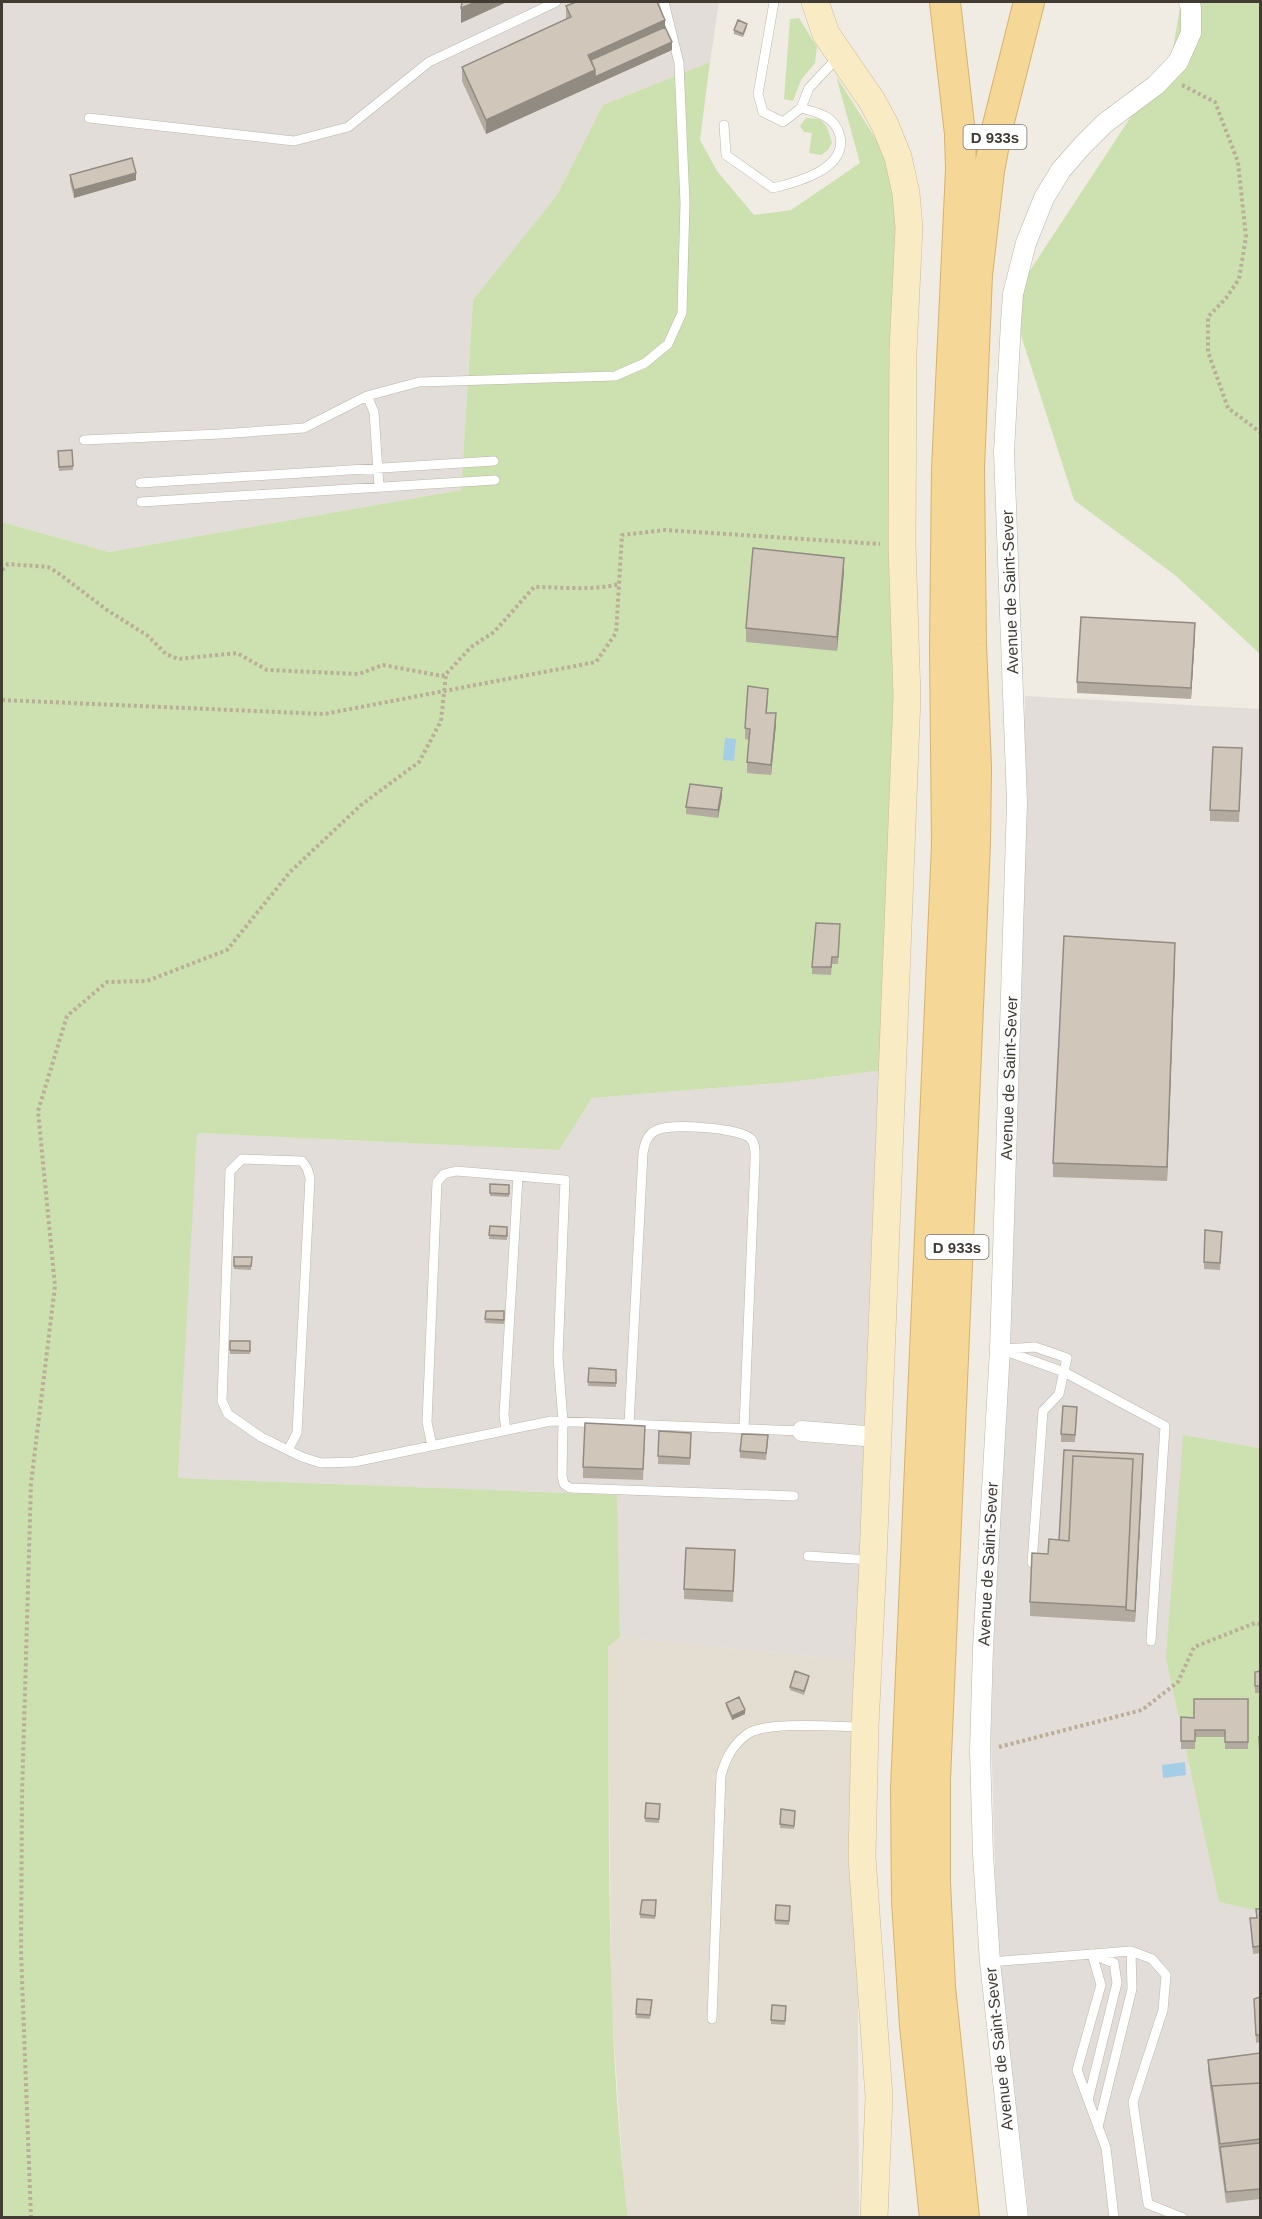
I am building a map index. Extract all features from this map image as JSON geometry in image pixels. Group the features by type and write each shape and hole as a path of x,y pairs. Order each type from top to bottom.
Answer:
{"main road":[{"name":"D 933s","path":"935,2217 915,2026 907,1901 906,1789 947,845 946,469 962,169 945,2"},
{"name":"D 933s","path":"964,2217 939,1987 935,1883 935,1780 975,843 976,767 971,644 969,468 977,275 988,171 1029,2"}],"street":[{"path":"815,2 826,34 872,101 885,125 898,157 906,193 909,228 903,351 902,545 907,697 865,1727 862,1857 879,2097 874,2217"},
{"name":"Avenue de Saint-Sever","path":"1018,2217 990,1962 983,1854 980,1751 983,1647 1000,1349 1017,802 1004,452 1013,294 1026,243 1044,198 1061,170 1105,123 1156,85 1178,62 1191,33 1189,2"},
{"path":"802,1431 878,1437"}],"lane":[{"path":"89,118 294,141 348,127 429,62 556,2"},
{"path":"84,440 220,435 304,428 367,396 418,382 615,376 645,363 668,344 682,313 685,203 679,63 664,2"},
{"path":"774,2 759,94 763,112 783,122 801,108 809,88 840,55"},
{"path":"724,125 726,156 773,188 803,181 837,159 842,145 837,126 825,115 801,108"},
{"path":"367,396 374,412 379,488"},
{"path":"140,483 494,461"},
{"path":"141,502 495,480"},
{"path":"629,1424 643,1153 647,1137 656,1130 669,1126 737,1131 749,1136 754,1143 744,1428"},
{"path":"288,1450 297,1433 310,1178 302,1161 242,1159 231,1171 222,1401 228,1414 261,1437 288,1450 321,1463 338,1464 551,1421 802,1431"},
{"path":"432,1446 427,1422 437,1182 444,1173 456,1171 565,1180 558,1357 563,1422 562,1476 564,1484 570,1488 794,1496"},
{"path":"506,1430 504,1414 518,1176"},
{"path":"1000,1349 1035,1347 1067,1358 1059,1394 1043,1411 1032,1563"},
{"path":"1000,1349 1064,1372 1165,1426 1151,1641"},
{"path":"808,1556 873,1560"},
{"path":"712,2019 721,1774 728,1753 747,1733 771,1726 865,1727"},
{"path":"990,1962 1131,1951 1152,1959 1166,1975 1163,2010 1133,2102 1148,2204 1183,2217"},
{"path":"1098,2127 1131,1989 1131,1951"},
{"path":"1092,1954 1101,1985 1077,2070 1106,2148 1114,2217"},
{"path":"1088,2100 1117,1983 1114,1963 1092,1954"}],"path":[{"path":"1178,62 1174,82 1190,87 1215,102 1238,162 1246,237 1239,279 1226,298 1208,317 1208,352 1228,408 1260,432"},
{"path":"2,700 324,714 596,662 616,633 622,535 665,530 902,545"},
{"path":"2,570 8,564 48,567 107,610 148,636 166,654 178,659 237,654 267,670 359,674 383,665 442,676 471,647 494,632 534,587 598,589 619,584"},
{"path":"31,2217 21,1952 22,1796 31,1483 55,1286 38,1111 67,1016 107,982 147,981 227,950 290,872 361,805 419,762 441,721 446,674"},
{"path":"980,1751 1142,1710 1178,1683 1194,1647 1255,1623 1260,1624"}],"shaded area":[{"path":"2,2 719,2 710,62 603,105 557,195 473,300 461,490 109,552 2,522"},
{"path":"1025,696 1260,709 1260,1448 1183,1435 1260,1911 1260,2217 1029,2217 997,1935 991,1731"},
{"path":"884,1070 856,1661 620,1637 616,1495 178,1478 196,1133 558,1150 592,1098 790,1082"},
{"path":"620,1637 856,1661 859,2217 628,2217 611,1996 608,1647"}],"green space":[{"path":"1181,2 1260,2 1260,654 1176,576 1074,500 1010,301 1172,54"},
{"path":"799,18 817,47 815,63 801,80 793,101 784,99 790,19"},
{"path":"710,62 700,140 717,171 754,215 791,210 860,163 836,76 905,185 914,238 884,1070 790,1082 592,1098 559,1150 197,1133 178,1478 617,1495 620,1637 608,1647 610,1933 615,2075 628,2217 2,2217 2,522 109,552 461,490 473,300 557,195 603,105"},
{"path":"806,118 820,119 827,127 832,143 821,155 809,153 812,133 804,132 800,126"},
{"path":"1183,1435 1260,1448 1260,1911 1219,1902 1166,1658"}],"water":[{"path":"725,738 736,739 734,761 723,760"},
{"path":"1185,1762 1186,1775 1163,1778 1162,1765"}],"building":[{"path":"462,2 476,2 461,8"},
{"path":"576,2 657,2 665,20 588,55 595,70 486,120 462,67 571,17 566,6"},
{"path":"738,20 747,24 743,34 734,30"},
{"path":"665,27 672,42 595,77 591,60"},
{"path":"132,158 136,173 74,190 70,175"},
{"path":"72,450 73,466 59,467 58,451"},
{"path":"753,548 844,558 837,637 746,628"},
{"path":"1081,617 1195,623 1191,688 1077,682"},
{"path":"748,686 768,689 766,713 776,713 771,765 747,762 750,729 745,728"},
{"path":"1213,747 1242,748 1239,811 1210,810"},
{"path":"690,784 722,788 718,810 686,807"},
{"path":"816,923 840,924 838,957 832,957 831,967 812,967"},
{"path":"1064,936 1175,943 1167,1167 1053,1163"},
{"path":"490,1184 509,1185 509,1194 490,1193"},
{"path":"490,1226 507,1227 507,1236 489,1235"},
{"path":"1205,1230 1222,1232 1220,1263 1204,1262"},
{"path":"234,1257 252,1257 251,1266 234,1266"},
{"path":"486,1311 504,1311 504,1320 485,1319"},
{"path":"230,1341 250,1341 250,1351 230,1350"},
{"path":"589,1368 616,1370 616,1383 588,1382"},
{"path":"1063,1406 1077,1407 1075,1435 1061,1434"},
{"path":"585,1423 645,1426 643,1469 583,1467"},
{"path":"659,1431 691,1433 690,1458 658,1456"},
{"path":"742,1434 768,1435 766,1453 740,1451"},
{"path":"1064,1450 1143,1454 1135,1611 1126,1610 1133,1459 1073,1456 1069,1541 1059,1540"},
{"path":"1073,1456 1133,1459 1126,1607 1030,1602 1032,1553 1048,1554 1049,1539 1069,1541"},
{"path":"686,1548 735,1550 733,1591 684,1589"},
{"path":"795,1671 809,1676 804,1691 790,1687"},
{"path":"1260,1671 1260,1686 1255,1686 1255,1672"},
{"path":"739,1697 745,1710 732,1716 726,1703"},
{"path":"1194,1699 1248,1699 1248,1742 1225,1742 1225,1730 1195,1730 1195,1741 1181,1741 1181,1717 1194,1718"},
{"path":"646,1803 660,1804 659,1819 645,1818"},
{"path":"781,1809 795,1811 794,1826 780,1824"},
{"path":"642,1900 656,1900 655,1916 640,1914"},
{"path":"776,1905 790,1906 789,1921 775,1920"},
{"path":"1256,1909 1260,1909 1260,1946 1253,1947 1250,1918 1257,1918"},
{"path":"1260,1997 1260,2035 1256,2035 1254,1999"},
{"path":"637,1999 652,2000 650,2015 636,2014"},
{"path":"772,2005 786,2006 785,2021 771,2020"},
{"path":"1260,2053 1260,2083 1212,2086 1212,2090 1208,2060"},
{"path":"1260,2083 1260,2139 1220,2144 1212,2086"},
{"path":"1260,2143 1260,2189 1226,2192 1220,2147"}]}
